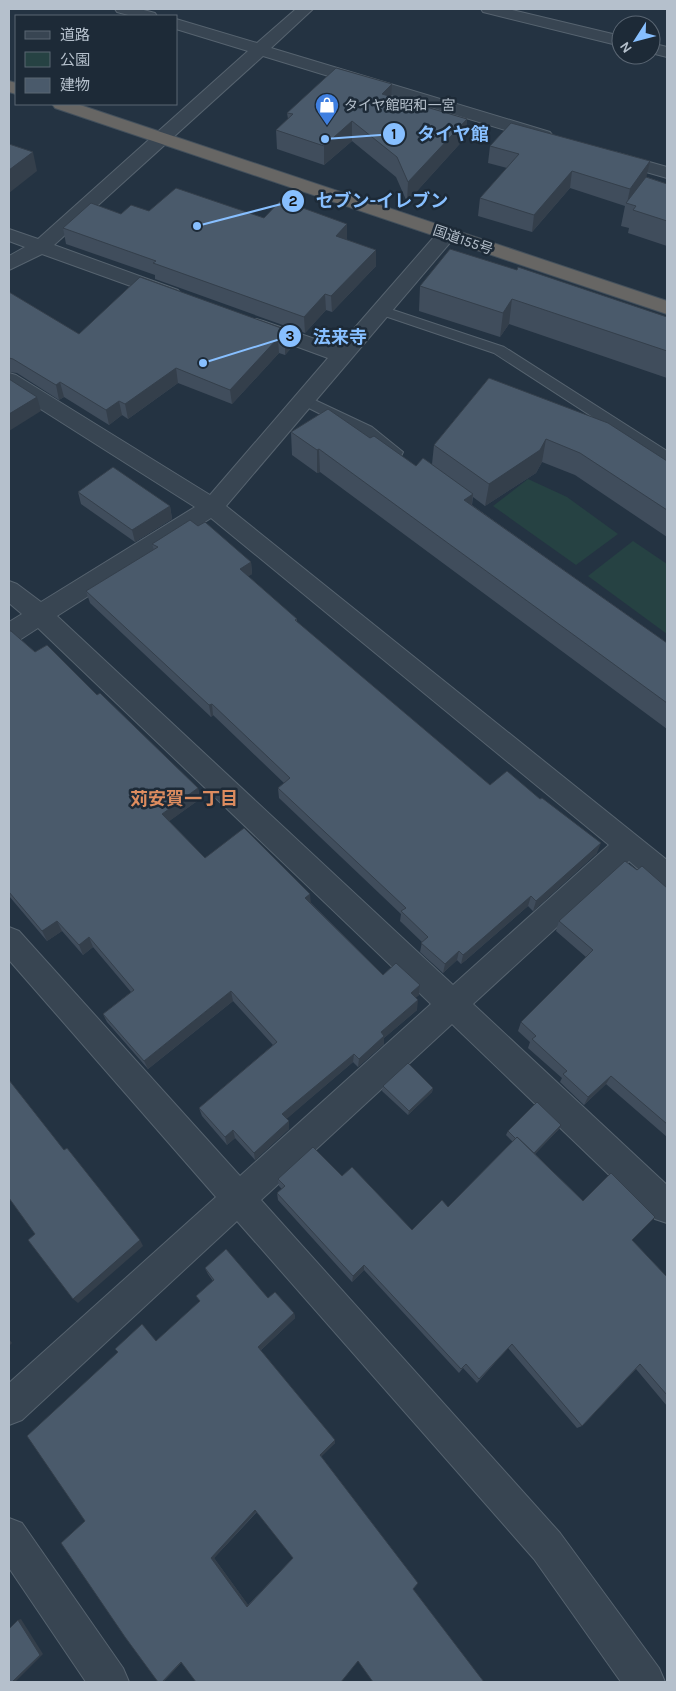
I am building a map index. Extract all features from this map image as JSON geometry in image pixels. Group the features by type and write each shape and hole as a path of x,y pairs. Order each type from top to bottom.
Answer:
{"highway":[{"name":"国道155号","path":"64,105 667,308"}],"street":[{"path":"123,9 145,15"},
{"path":"9,264 40,247 304,9"},
{"path":"488,9 611,39"},
{"path":"178,25 559,140"},
{"path":"596,152 667,172"},
{"path":"9,634 212,507 447,234"},
{"path":"9,235 192,302"},
{"path":"239,319 342,356"},
{"path":"9,380 212,507 667,876"},
{"path":"9,590 40,615 667,1207"},
{"path":"9,1407 628,844"},
{"path":"9,940 546,1546 646,1682"},
{"path":"9,1536 109,1682"}],"lane":[{"path":"381,310 499,350 667,458"},
{"path":"304,400 367,431 406,459"}],"green space":[{"path":"528,479 567,497 618,534 576,565 493,506"},
{"path":"633,541 667,564 667,634 588,576"}],"building":[{"path":"336,68 392,84 382,94 467,119 408,182 397,157 352,121 324,146 276,130 293,114 287,113"},
{"path":"511,123 650,161 630,189 572,171 534,215 480,198 519,154 490,146"},
{"path":"9,144 33,152 9,170"},
{"path":"646,177 667,184 667,221 633,210 636,206 626,203"},
{"path":"176,188 264,218 281,200 347,224 336,236 376,250 331,296 325,294 304,317 153,263 156,261 63,228 91,203 121,214 131,205 149,211"},
{"path":"450,249 517,270 518,267 667,317 667,351 512,299 503,313 420,286"},
{"path":"140,277 292,332 285,340 278,338 230,390 176,368 125,404 119,401 106,410 60,382 56,385 9,358 9,292 79,334"},
{"path":"489,378 608,423 667,461 667,510 580,453 546,439 540,450 489,484 434,445"},
{"path":"9,379 37,397 9,414"},
{"path":"328,409 370,438 374,436 416,466 423,458 473,494 464,500 667,643 667,703 319,449 317,450 291,432"},
{"path":"113,467 170,506 132,530 78,492"},
{"path":"190,520 198,526 205,522 251,562 240,569 297,619 295,620 490,785 507,771 540,799 542,798 601,843 536,901 531,896 463,955 459,951 445,964 421,943 428,937 401,911 406,908 278,788 290,778 212,704 209,705 86,591 158,547 152,544"},
{"path":"9,631 35,652 47,645 97,695 100,693 198,788 162,814 205,858 244,828 310,894 305,898 383,975 396,963 420,985 411,993 418,1000 381,1032 384,1036 359,1059 354,1054 282,1114 289,1121 254,1153 233,1130 225,1137 199,1108 277,1042 231,991 144,1061 103,1014 134,990 89,937 79,945 57,921 42,931 9,892"},
{"path":"625,861 637,870 642,866 667,888 667,1124 611,1076 588,1097 563,1074 567,1071 532,1039 536,1036 521,1022 593,950 559,921"},
{"path":"408,1063 433,1088 409,1111 383,1086"},
{"path":"9,1080 64,1150 67,1148 140,1240 73,1299 28,1240 35,1234 9,1198"},
{"path":"537,1102 561,1125 534,1153 508,1131"},
{"path":"517,1137 583,1201 611,1173 655,1217 632,1240 667,1277 667,1395 640,1364 582,1426 512,1344 479,1379 466,1364 461,1369 364,1265 353,1276 277,1193 285,1186 278,1179 313,1147 342,1176 352,1167 412,1230 442,1200 448,1207"},
{"path":"226,1249 268,1298 275,1292 294,1313 258,1347 335,1440 320,1455 418,1583 413,1589 484,1682 373,1682 358,1661 341,1682 196,1682 181,1662 162,1682 158,1682 61,1543 85,1521 27,1436 118,1352 115,1349 142,1324 156,1341 200,1301 196,1296 214,1280 205,1268","holes":["255,1510 293,1558 247,1607 211,1558"]},
{"path":"18,1620 40,1655 12,1682 9,1682 9,1629"}],"place":[{"name":"タイヤ館昭和一宮","path":"327,126"},
{"name":"タイヤ館","path":"325,139"},
{"name":"セブン-イレブン","path":"197,226"},
{"name":"法来寺","path":"203,363"}],"district":[{"name":"苅安賀一丁目","path":"184,799"}]}
